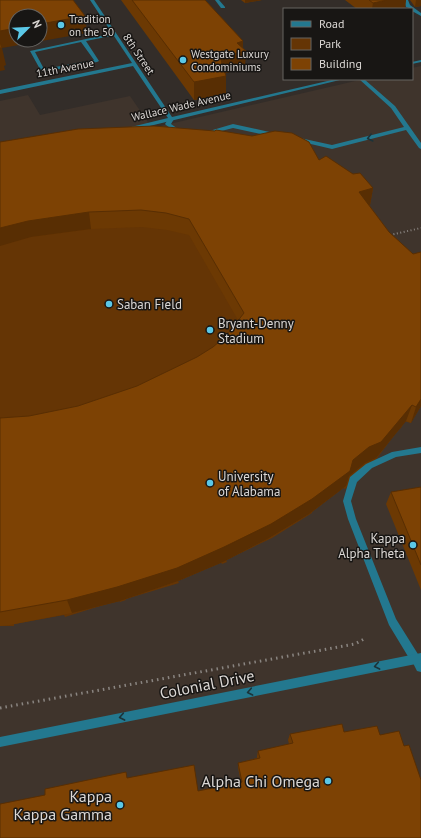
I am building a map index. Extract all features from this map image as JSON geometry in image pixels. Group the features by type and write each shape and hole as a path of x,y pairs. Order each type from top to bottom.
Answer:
{"street":[{"name":"8th Street","path":"92,0 171,119 168,124 171,128 183,134"},
{"path":"217,0 223,7"},
{"path":"83,41 97,61 43,71 32,51 114,34"},
{"name":"11th Avenue","path":"0,92 134,64"},
{"name":"Wallace Wade Avenue","path":"127,129 338,80"},
{"path":"362,80 393,107 421,147"},
{"path":"194,135 234,126 280,136"},
{"path":"295,139 332,147 408,128"},
{"path":"419,661 392,622 352,519 347,501 353,480 369,466 395,454 421,450"},
{"name":"Colonial Drive","path":"0,742 419,661"}],"path":[{"path":"385,237 421,228"},
{"path":"0,708 355,644 364,639"}],"shaded area":[{"name":"University of Alabama","path":"421,66 421,838 0,838 0,101 28,95 40,115 130,96 152,128 360,80 413,80 413,68"}],"green space":[{"name":"Bryant-Denny Stadium","path":"0,157 357,189 370,205 353,209 411,423 404,421 401,428 397,431 375,461 345,489 343,488 312,513 272,538 226,560 227,562 222,564 221,562 178,581 179,583 120,602 119,600 65,617 64,615 14,624 14,626 0,626"}],"building":[{"path":"0,0 73,0 85,16 48,23 48,8 8,8 8,30 0,31"},
{"path":"132,0 205,0 243,41 237,43 246,51 220,57 226,76 194,82"},
{"path":"369,0 387,0 373,3"},
{"name":"Bryant-Denny Stadium","path":"154,126 216,130 252,136 275,131 292,133 309,142 319,160 326,156 353,174 360,173 373,188 359,192 389,232 413,254 421,252 421,399 416,407 412,405 381,442 369,447 353,460 350,471 312,499 271,524 177,568 117,587 67,600 0,612 0,418 29,416 78,406 137,386 197,357 213,347 226,336 244,313 189,219 166,213 141,210 89,212 28,221 0,228 0,142 78,129"},
{"path":"421,487 421,565 391,492"},
{"path":"342,724 344,732 377,726 380,735 399,731 404,746 409,745 421,780 421,838 0,838 0,804 45,795 45,789 126,772 127,778 194,765 198,791 242,782 238,763 260,758 258,751 293,743 290,734"}],"place":[{"name":"Tradition on the 50","path":"61,25"},
{"name":"Westgate Luxury Condominiums","path":"183,60"},
{"name":"Saban Field","path":"109,304"},
{"name":"Bryant-Denny Stadium","path":"210,330"},
{"name":"University of Alabama","path":"210,483"},
{"name":"Kappa Alpha Theta","path":"413,545"},
{"name":"Alpha Chi Omega","path":"328,781"},
{"name":"Kappa Kappa Gamma","path":"120,805"}]}
